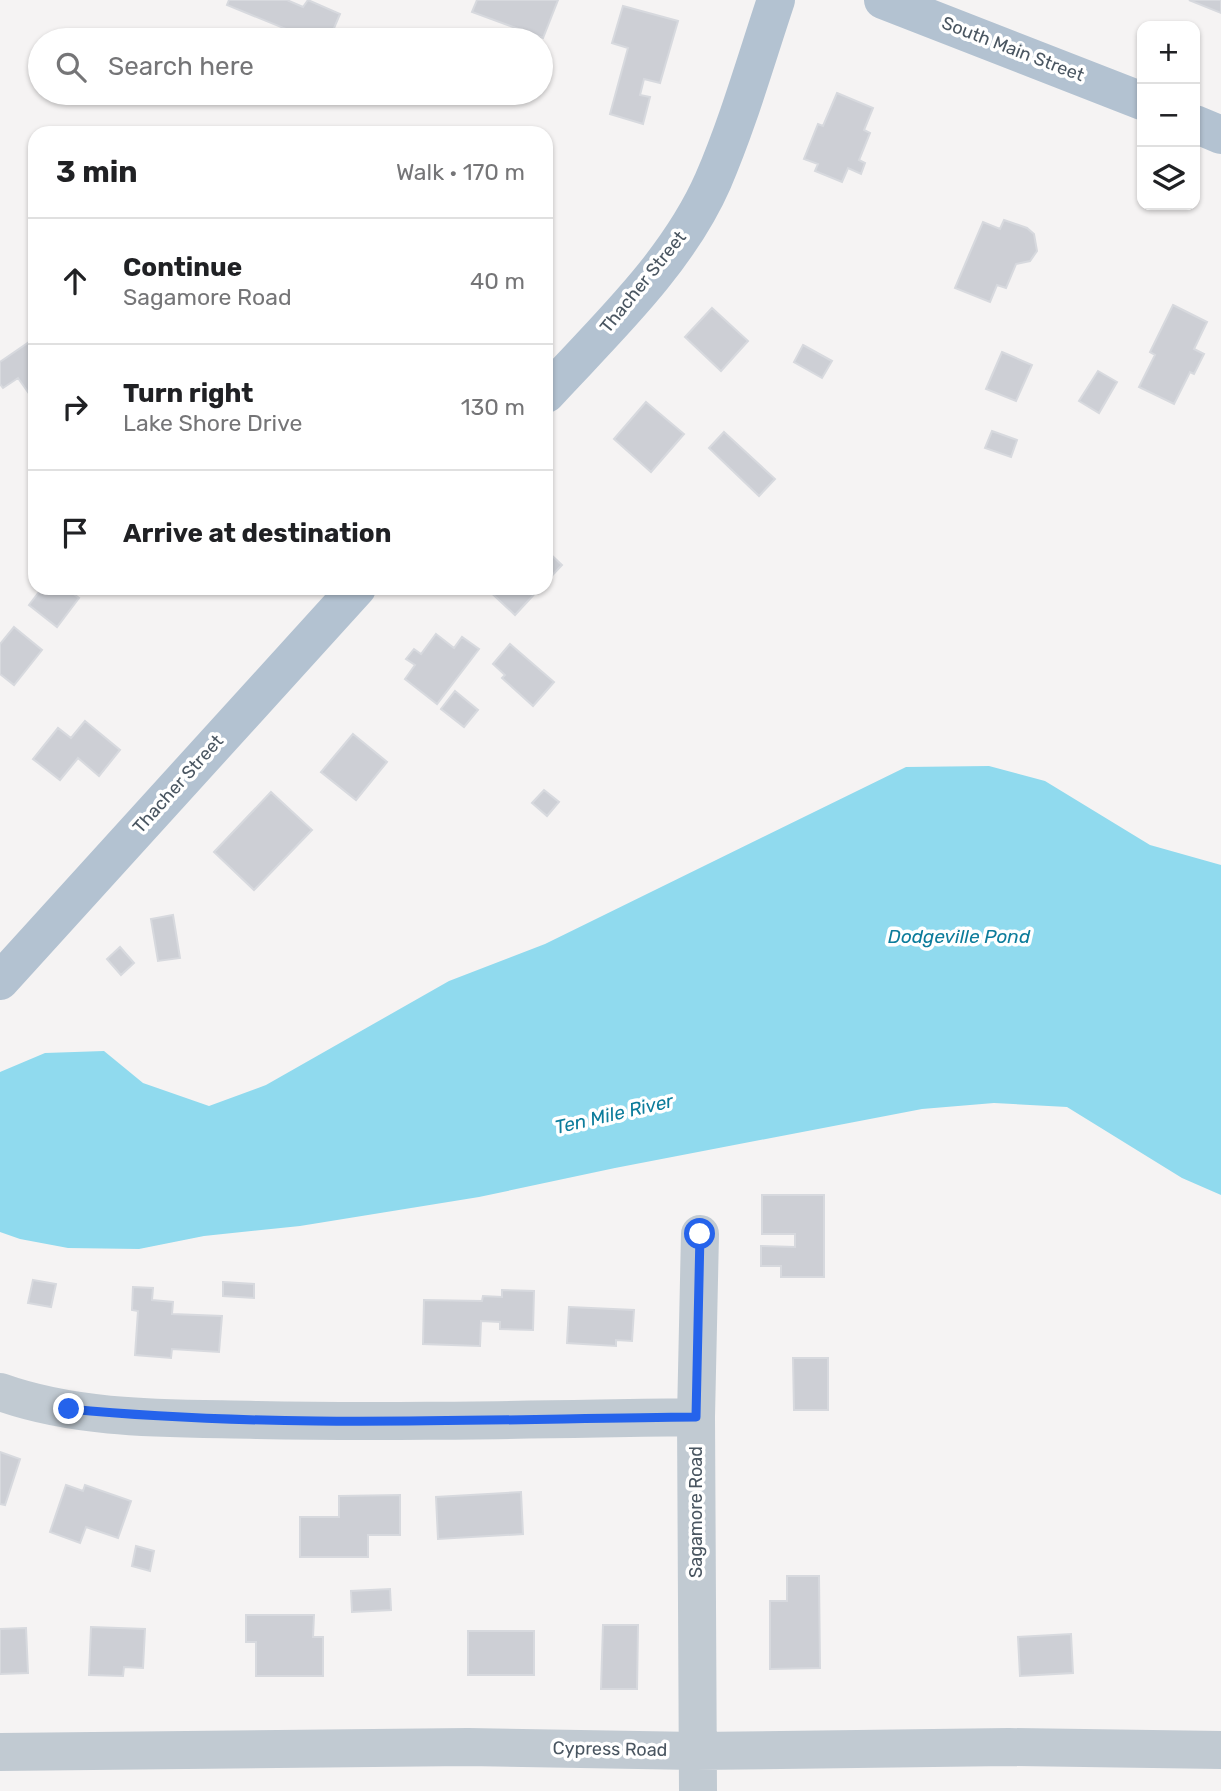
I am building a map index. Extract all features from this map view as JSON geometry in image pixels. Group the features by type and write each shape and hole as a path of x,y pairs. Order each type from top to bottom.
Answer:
{"main road":[{"name":"Thacher Street","path":"553,386 627,307 679,240 713,182 776,0"},
{"name":"South Main Street","path":"883,0 938,9 1137,99"},
{"path":"1200,126 1221,135"},
{"name":"Thacher Street","path":"0,981 351,595"}],"street":[{"name":"Sagamore Road","path":"698,1791 696,1417 700,1234"},
{"path":"0,1392 69,1409 163,1418 318,1421 696,1417"},
{"name":"Cypress Road","path":"0,1752 253,1747 696,1751 1009,1747 1221,1750"}],"water":[{"name":"Dodgeville Pond","path":"989,766 1045,781 1150,845 1221,865 1221,1195 1182,1178 1067,1107 994,1103 922,1109 479,1197 300,1226 204,1236 139,1249 68,1248 20,1239 0,1232 0,1072 45,1053 104,1051 143,1083 209,1106 266,1085 449,981 545,944 906,767"}],"building":[{"path":"229,0 287,0 303,7 308,0 340,14 334,28 284,28 227,5"},
{"path":"477,0 558,0 547,28 516,28 472,12"},
{"path":"1189,0 1221,0 1221,13"},
{"path":"623,6 678,21 660,83 644,79 640,95 650,97 643,124 610,114 628,48 612,43"},
{"path":"837,93 873,108 864,130 870,133 859,160 865,163 861,174 848,168 842,182 815,171 818,164 804,159 818,124 823,126"},
{"path":"1004,220 1027,228 1034,234 1037,251 1030,261 1016,264 1006,288 997,285 990,302 955,288 983,222 1000,229"},
{"path":"1173,305 1207,322 1194,349 1204,354 1194,374 1190,372 1174,404 1139,387 1155,355 1150,352"},
{"path":"712,308 748,341 721,371 685,337"},
{"path":"28,343 28,392 18,378 3,388 0,384 0,362"},
{"path":"803,345 832,361 822,378 794,362"},
{"path":"1002,352 1032,365 1016,401 986,389"},
{"path":"1098,371 1117,382 1099,413 1079,401"},
{"path":"646,402 684,434 651,472 614,439"},
{"path":"992,431 1017,440 1011,457 985,448"},
{"path":"724,432 775,479 759,496 709,448"},
{"path":"553,557 562,565 553,575"},
{"path":"37,595 75,595 79,598 57,627 29,605"},
{"path":"494,595 534,595 515,615"},
{"path":"14,627 42,650 14,685 0,674 0,644"},
{"path":"436,634 454,648 462,637 479,649 437,704 405,679 415,665 406,659 414,649 421,654"},
{"path":"510,644 554,682 533,706 502,678 505,675 493,664"},
{"path":"455,691 478,710 464,727 441,709"},
{"path":"85,721 120,750 99,776 78,758 60,780 33,759 58,728 71,738"},
{"path":"353,734 387,762 356,800 321,772"},
{"path":"544,790 559,802 547,816 532,803"},
{"path":"271,792 312,830 254,890 214,852"},
{"path":"173,915 180,958 158,961 151,919"},
{"path":"120,947 134,963 121,975 107,959"},
{"path":"762,1195 824,1195 824,1277 781,1277 781,1266 761,1266 761,1246 795,1247 795,1234 762,1234"},
{"path":"33,1280 56,1284 51,1307 28,1303"},
{"path":"223,1282 254,1284 254,1298 223,1296"},
{"path":"133,1287 153,1288 152,1300 173,1302 172,1314 222,1316 219,1352 172,1349 171,1358 135,1355 138,1311 132,1310"},
{"path":"502,1290 534,1291 533,1330 500,1329 500,1322 481,1321 480,1346 423,1344 424,1300 482,1301 483,1296 502,1297"},
{"path":"569,1307 634,1310 632,1341 616,1340 616,1346 567,1343"},
{"path":"793,1358 828,1358 828,1410 794,1410"},
{"path":"0,1452 20,1459 5,1505 0,1504"},
{"path":"66,1485 83,1491 85,1485 131,1501 118,1538 86,1527 80,1543 50,1532"},
{"path":"521,1492 523,1534 438,1539 436,1497"},
{"path":"400,1495 400,1535 368,1535 368,1557 300,1557 300,1517 339,1517 339,1496"},
{"path":"136,1546 154,1551 150,1571 132,1566"},
{"path":"787,1576 819,1576 820,1668 770,1669 770,1601 787,1601"},
{"path":"390,1589 391,1610 352,1612 351,1591"},
{"path":"246,1615 314,1615 313,1637 323,1637 323,1676 256,1676 256,1642 246,1642"},
{"path":"603,1625 638,1625 637,1689 601,1689"},
{"path":"91,1627 145,1629 143,1668 124,1667 123,1676 89,1675"},
{"path":"26,1628 28,1673 0,1674 0,1629"},
{"path":"468,1631 534,1631 534,1675 468,1675"},
{"path":"1071,1634 1073,1673 1020,1676 1018,1637"}],"route":[{"path":"69,1409 163,1418 318,1421 696,1417 700,1234"}],"water label":[{"name":"Ten Mile River","path":"614,1114"}]}
